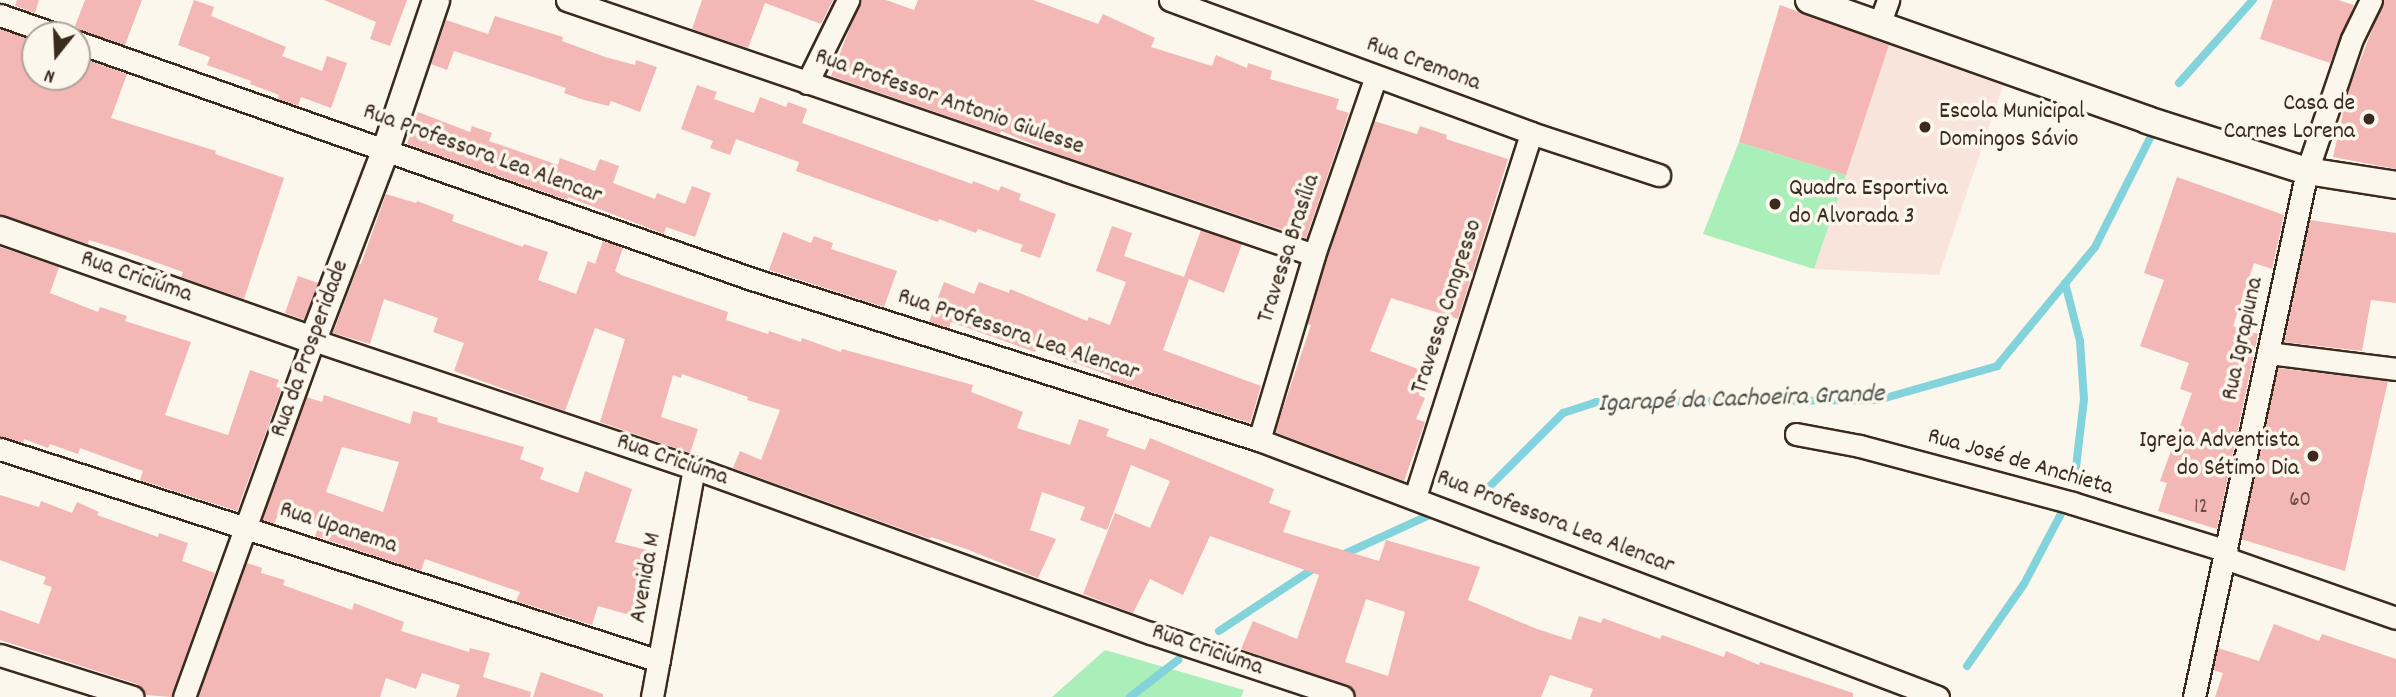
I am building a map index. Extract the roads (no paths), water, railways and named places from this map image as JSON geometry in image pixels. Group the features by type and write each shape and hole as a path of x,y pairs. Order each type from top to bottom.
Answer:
{"street":[{"name":"Rua da Prosperidade","path":"184,697 313,340 386,149 436,0"},
{"name":"Rua Professor Antonio Giulesse","path":"567,0 1314,255"},
{"path":"807,83 848,0"},
{"name":"Rua Cremona","path":"1170,0 1531,133 1659,175"},
{"path":"1809,0 2159,124 2307,171 2396,185"},
{"path":"1879,25 1888,0"},
{"name":"Rua Igrapiuna","path":"2194,697 2307,171 2352,39 2371,0"},
{"path":"0,15 21,22"},
{"name":"Rua Professora Lea Alencar","path":"91,47 752,279 1259,440 1938,697"},
{"name":"Travessa Brasília","path":"1259,440 1314,255 1376,76"},
{"name":"Travessa Congresso","path":"1415,497 1531,133"},
{"name":"Rua Criciúma","path":"0,230 313,340 694,468 1151,633 1343,697"},
{"path":"2268,353 2396,369"},
{"name":"Rua José de Anchieta","path":"1797,434 1860,446 2072,503 2226,555 2396,618"},
{"name":"Rua Upanema","path":"0,449 659,661"},
{"name":"Avenida M","path":"652,697 694,468"},
{"path":"0,655 133,697"}],"waterway":[{"name":"Igarapé da Cachoeira Grande","path":"2179,83 2253,0"},
{"name":"Igarapé da Cachoeira Grande","path":"1488,488 1563,413 1596,402 1878,400 1997,366 2095,247 2151,136"},
{"path":"2065,283 2080,341 2084,399 2076,467"},
{"path":"1967,666 2024,584 2063,510"},
{"name":"Igarapé da Cachoeira Grande","path":"1340,556 1436,512"},
{"name":"Igarapé da Cachoeira Grande","path":"1219,631 1316,567"},
{"name":"Igarapé da Cachoeira Grande","path":"1130,697 1178,660"}],"place":[{"name":"Casa de Carnes Lorena","path":"2369,119"},
{"name":"Escola Municipal Domingos Sávio","path":"1925,127"},
{"name":"Quadra Esportiva do Alvorada 3","path":"1775,204"},
{"name":"Igreja Adventista do Sétimo Dia","path":"2313,456"}]}
